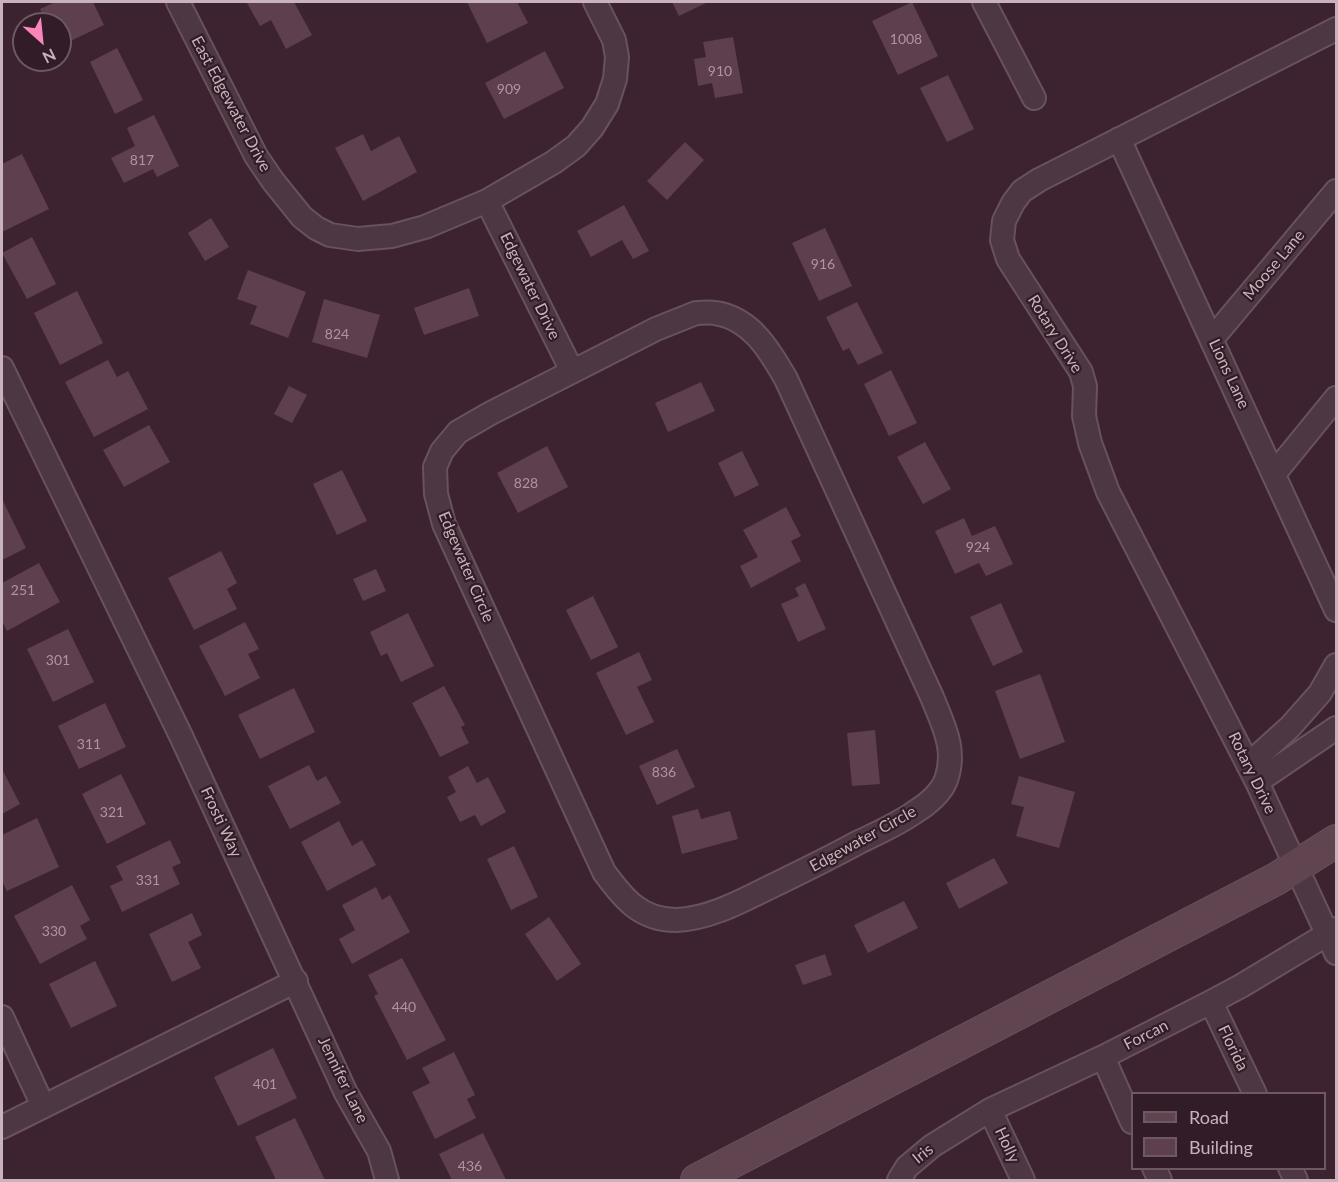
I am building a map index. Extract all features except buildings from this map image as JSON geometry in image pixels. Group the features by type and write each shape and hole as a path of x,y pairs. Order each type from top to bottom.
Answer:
{"main road":[{"path":"697,1180 1276,879 1336,841"}],"street":[{"name":"East Edgewater Drive","path":"178,2 256,156 280,190 302,217 316,228 330,235 358,239 392,237 424,227 488,201 554,162 576,146 592,128 607,104 615,79 617,57 614,40 595,2"},
{"path":"984,2 1034,98"},
{"name":"Rotary Drive","path":"1334,939 1296,866 1253,774 1108,492 1090,443 1084,416 1085,386 1081,372 1008,259 1002,240 1004,221 1013,202 1022,191 1039,180 1336,29"},
{"name":"Lions Lane","path":"1119,139 1336,610"},
{"name":"Moose Lane","path":"1212,339 1336,191"},
{"name":"Edgewater Drive","path":"488,201 572,371"},
{"name":"Edgewater Circle","path":"696,313 716,313 726,316 737,320 751,330 771,352 786,379 927,686 949,740 950,761 945,782 935,796 915,813 802,872 735,904 700,917 676,920 656,917 627,901 604,872 444,524 436,494 435,467 442,451 458,432 572,371 656,328 696,313"},
{"name":"Frosti Way","path":"2,368 181,735 296,981"},
{"path":"1274,474 1336,398"},
{"path":"1253,774 1320,693 1336,664"},
{"path":"1253,774 1336,728"},
{"name":"Forcan","path":"952,1133 990,1110 1103,1057 1334,939"},
{"path":"2,1127 296,981"},
{"name":"Jennifer Lane","path":"296,981 346,1093 379,1151 387,1180"},
{"name":"Florida","path":"1211,1002 1254,1092"},
{"path":"2,1017 43,1106"},
{"path":"1103,1057 1131,1120"},
{"name":"Holly","path":"990,1110 1023,1180"},
{"name":"Iris","path":"899,1180 907,1167 952,1133"}]}
